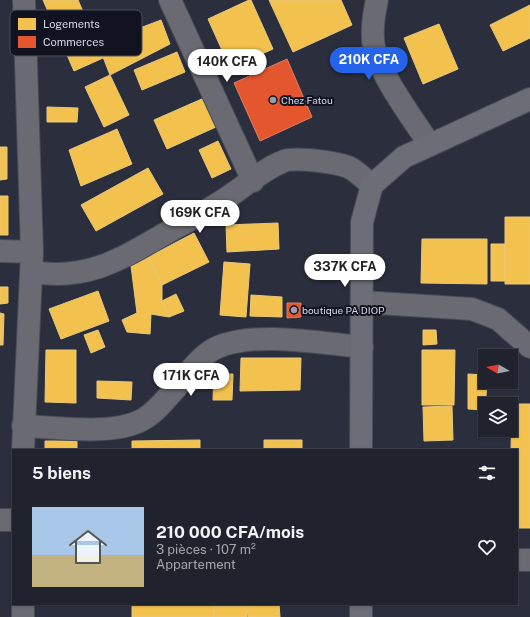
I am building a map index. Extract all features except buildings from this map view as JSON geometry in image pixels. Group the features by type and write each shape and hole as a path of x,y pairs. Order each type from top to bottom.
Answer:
{"main road":[{"path":"361,449 362,222 372,185 404,157 530,99"},
{"path":"361,605 361,617"}],"street":[{"path":"24,0 24,10"},
{"path":"170,0 253,180"},
{"path":"377,0 373,19 373,41 379,65 430,145"},
{"path":"23,449 32,262 26,56"},
{"path":"0,251 32,262 52,275 92,270 119,260 219,204 253,180 286,160 300,159 348,167 372,185"},
{"path":"362,302 472,309 498,319 530,347"},
{"path":"23,426 111,430 126,427 143,420 160,406 200,360 216,348 237,340 260,338 362,347"},
{"path":"0,520 12,520"},
{"path":"518,560 530,560"},
{"path":"23,605 23,617"}],"place":[{"name":"Chez Fatou","path":"273,100"},
{"name":"boutique PA DIOP","path":"294,310"}]}
